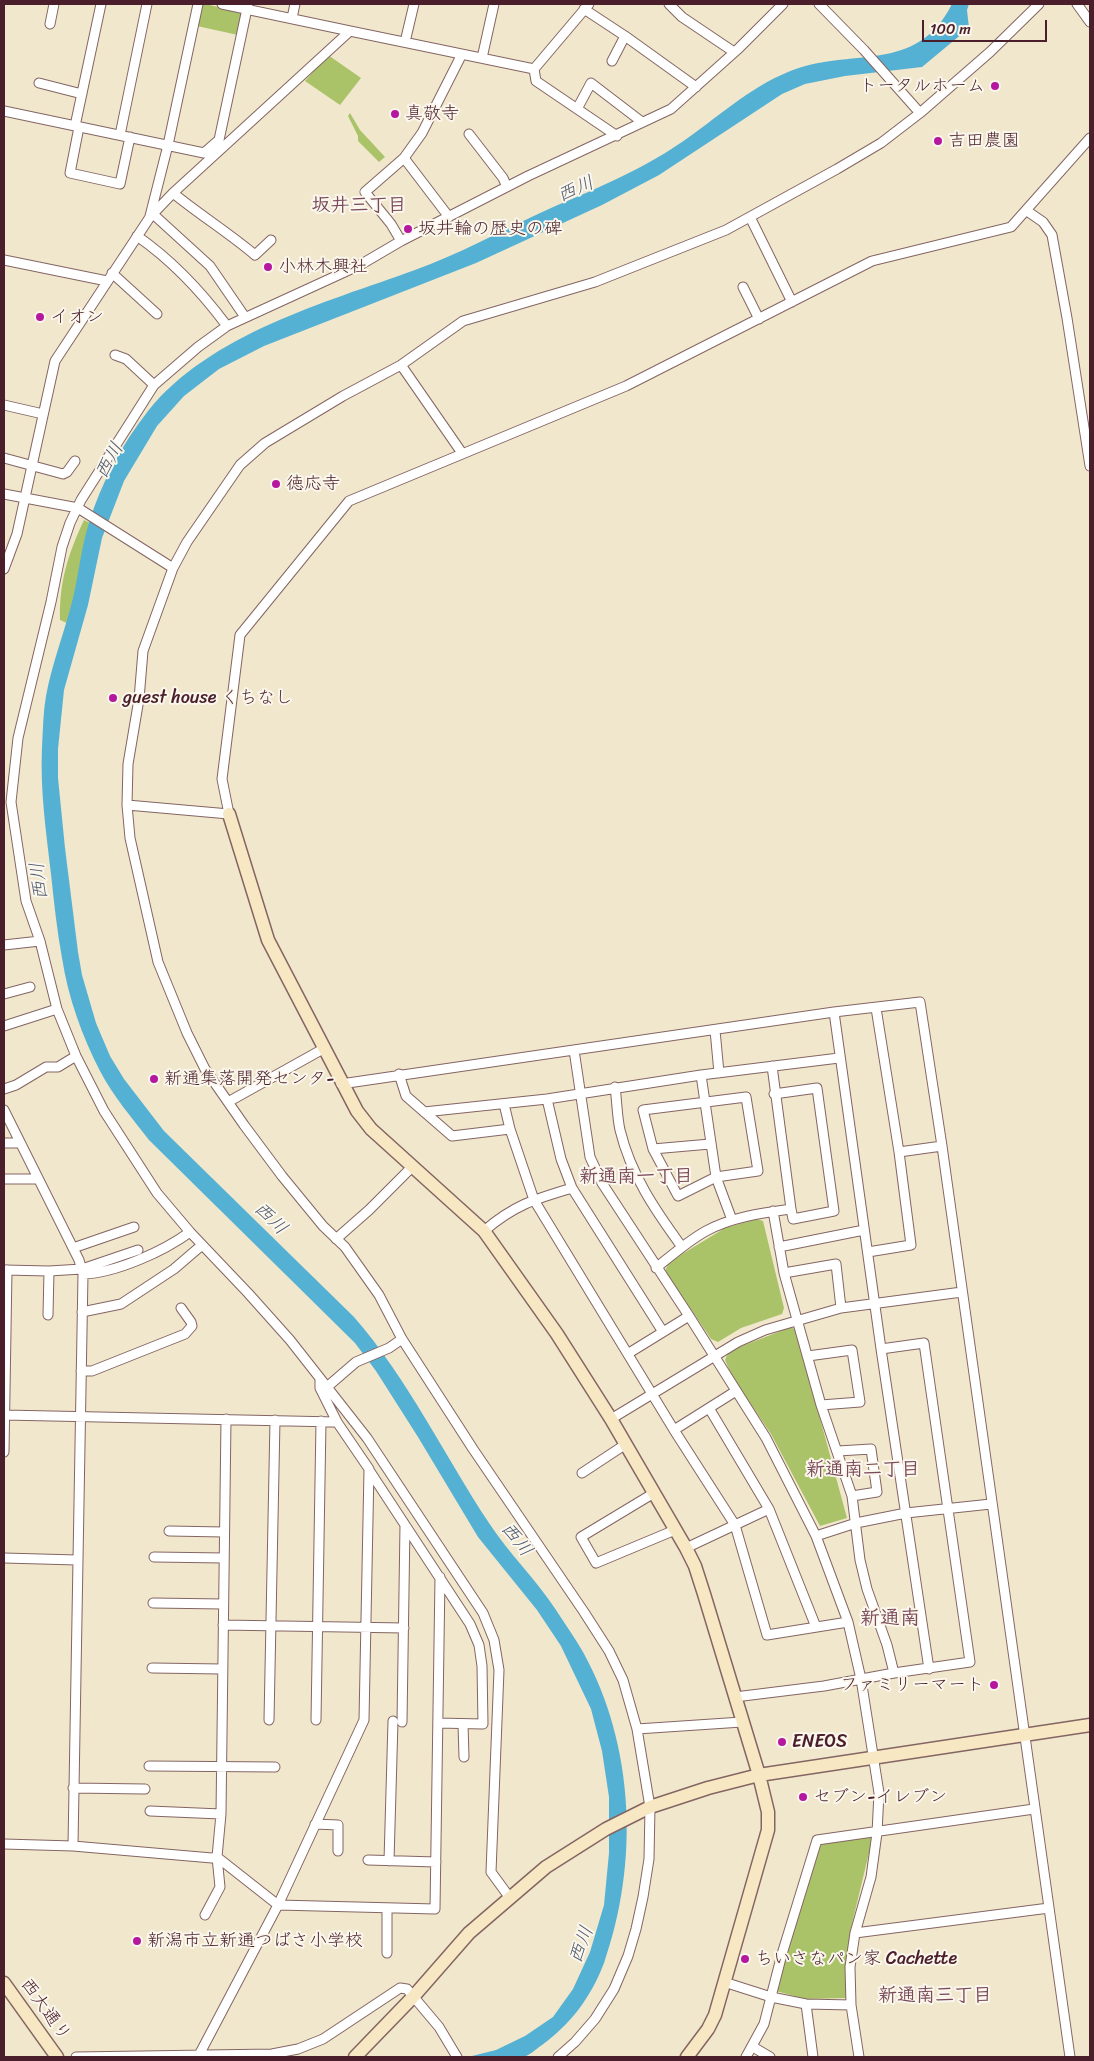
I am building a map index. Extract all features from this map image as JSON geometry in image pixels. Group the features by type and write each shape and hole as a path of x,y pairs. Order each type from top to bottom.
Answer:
{"street":[{"path":"50,24 54,4"},
{"path":"101,4 82,94 70,173 120,184 130,137"},
{"path":"120,135 147,4"},
{"path":"151,215 198,4"},
{"path":"222,4 247,6 350,31 534,69"},
{"path":"292,18 295,4"},
{"path":"405,42 414,4"},
{"path":"482,58 494,4"},
{"path":"669,4 682,16 734,52"},
{"path":"819,4 864,50 920,113"},
{"path":"558,2057 576,2042 595,2019 614,1989 628,1956 644,1897 649,1859 650,1807 638,1729 623,1680 584,1612 473,1449 402,1339 379,1295 345,1247 323,1226 282,1176 205,1069 171,997 158,962 130,838 127,805 128,764 143,651 173,568 187,542 240,466 265,443 343,396 401,365 463,321 595,282 726,230 881,143 920,113 990,52 1039,4"},
{"path":"1077,4 1090,22"},
{"path":"510,1898 491,1872 499,1670 494,1640 483,1613 366,1438 320,1378 248,1293 190,1232 157,1193 104,1111 76,1056 57,1009 40,941 26,901 11,802 18,738 51,602 62,547 78,508 107,458 154,385 198,347 227,326 360,266 401,241 507,187 671,109 734,52 780,5"},
{"path":"204,153 219,140 247,6"},
{"path":"617,136 536,81 534,69 586,6 696,87"},
{"path":"4,569 17,534 54,361 151,215 350,31"},
{"path":"612,61 625,36"},
{"path":"401,241 391,224 365,192 404,158 422,133 462,54"},
{"path":"39,83 82,94"},
{"path":"577,109 591,83 642,122"},
{"path":"4,111 204,153 210,161"},
{"path":"469,134 503,178 507,187"},
{"path":"687,2057 708,2029 715,2015 768,1830 768,1812 759,1775 704,1594 695,1566 686,1548 611,1419 557,1334 484,1232 371,1129 357,1111 341,1084 268,940 229,814 222,779 240,634 349,501 462,452 626,386 872,261 1011,227 1090,138"},
{"path":"404,158 449,217"},
{"path":"172,194 228,233 255,255 271,240"},
{"path":"1027,211 1043,222 1052,235 1090,466"},
{"path":"151,215 210,266 245,317"},
{"path":"750,217 792,302"},
{"path":"137,236 170,260 209,302 227,326"},
{"path":"4,260 107,281"},
{"path":"112,273 158,314"},
{"path":"743,287 759,319"},
{"path":"115,355 126,359 154,385"},
{"path":"401,365 462,452"},
{"path":"4,405 43,414"},
{"path":"4,458 63,474 67,472 75,461"},
{"path":"4,494 78,508 173,568"},
{"path":"127,805 229,814"},
{"path":"4,945 40,941"},
{"path":"4,994 30,987"},
{"path":"341,1084 399,1074 834,1012 920,1002 1025,1736 1068,2057"},
{"path":"868,1252 911,1245 899,1152 876,1008"},
{"path":"4,1026 57,1009"},
{"path":"834,1012 881,1349 929,1668"},
{"path":"715,1030 719,1072"},
{"path":"228,1102 323,1049"},
{"path":"574,1050 590,1157 602,1183 766,1438 816,1536 848,1622 862,1679 878,1793 877,1833 871,1877 855,1933 850,1967 851,2005 859,2057"},
{"path":"4,1089 46,1067 58,1067 76,1056"},
{"path":"424,1112 547,1099 719,1072 839,1058"},
{"path":"772,1066 774,1094 793,1219 834,1211 817,1088 774,1094"},
{"path":"399,1074 406,1096 452,1136 510,1129"},
{"path":"701,1075 716,1177 732,1220"},
{"path":"615,1088 620,1129 632,1169 650,1203 682,1247"},
{"path":"746,1097 758,1171 716,1177 678,1196 652,1149 643,1110 746,1097"},
{"path":"547,1099 561,1159 572,1188 663,1332"},
{"path":"504,1104 510,1129 534,1200 629,1353 674,1430 735,1525 767,1635 848,1622"},
{"path":"4,1110 7,1123 20,1143 83,1271 73,1846"},
{"path":"4,1143 20,1143"},
{"path":"652,1149 710,1144"},
{"path":"899,1152 942,1146"},
{"path":"336,1239 369,1210 412,1167"},
{"path":"4,1179 38,1179"},
{"path":"484,1232 504,1214 534,1200 572,1188"},
{"path":"656,1268 706,1231 732,1220 791,1209"},
{"path":"773,1211 784,1273 822,1406 852,1496 860,1560 867,1589 887,1645 894,1673"},
{"path":"73,1248 134,1227"},
{"path":"779,1247 864,1230"},
{"path":"4,1452 5,1270 97,1272 159,1251 190,1232"},
{"path":"82,1312 121,1304 174,1269 202,1245"},
{"path":"83,1271 138,1250"},
{"path":"784,1273 836,1264 841,1308"},
{"path":"48,1315 49,1271"},
{"path":"611,1419 738,1342 765,1330 841,1308 962,1292"},
{"path":"81,1371 92,1371 185,1334 192,1326 181,1308"},
{"path":"629,1353 689,1316"},
{"path":"327,1387 356,1362 389,1348 402,1339"},
{"path":"735,1696 824,1686 970,1662 924,1343 881,1349"},
{"path":"808,1356 852,1350 860,1402 822,1406"},
{"path":"320,1378 320,1388 337,1422 470,1624 479,1645 482,1666 483,1724 438,1723"},
{"path":"674,1430 736,1391"},
{"path":"709,1408 770,1510 816,1627"},
{"path":"5,1415 337,1422"},
{"path":"205,1915 220,1887 217,1857 221,1814 226,1419"},
{"path":"269,1720 275,1420"},
{"path":"316,1720 321,1421"},
{"path":"582,1473 626,1444"},
{"path":"838,1452 870,1449 877,1492 852,1496"},
{"path":"200,2056 278,1905 364,1720 369,1469"},
{"path":"654,1492 580,1536 596,1563 675,1530"},
{"path":"816,1536 856,1523 906,1513 991,1504"},
{"path":"686,1548 770,1510"},
{"path":"389,1861 404,1628 405,1525"},
{"path":"169,1531 224,1532"},
{"path":"154,1556 224,1558"},
{"path":"4,1558 77,1560"},
{"path":"4,1844 73,1846 217,1857 278,1905 435,1909 440,1577"},
{"path":"153,1603 223,1604"},
{"path":"223,1625 404,1628"},
{"path":"152,1668 222,1669"},
{"path":"638,1729 742,1722"},
{"path":"463,1724 464,1757"},
{"path":"355,2057 413,1997 469,1933 546,1867 637,1812 708,1788 759,1775 1090,1725"},
{"path":"150,1766 275,1767"},
{"path":"73,1788 145,1789"},
{"path":"746,2057 764,2024 782,1954 817,1840 877,1833 1034,1809"},
{"path":"150,1810 221,1814"},
{"path":"315,1824 338,1825 338,1850"},
{"path":"368,1860 436,1862"},
{"path":"387,1908 387,1953"},
{"path":"855,1933 1049,1908"},
{"path":"724,1982 771,1997 806,2004 851,2005"},
{"name":"西大通り","path":"4,1985 57,2057"},
{"path":"76,2057 272,2054 298,2049 323,2039 400,1988 407,1989 439,2027 457,2057"},
{"path":"806,2004 813,2057"},
{"path":"753,2047 770,2057"}],"green space":[{"path":"205,4 240,12 243,15 238,35 197,26 201,6"},
{"path":"328,55 361,78 340,105 305,81"},
{"path":"350,113 360,130 385,157 379,162 358,141 358,136 348,116"},
{"path":"84,520 92,524 69,624 60,620 61,593 69,557"},
{"path":"757,1219 763,1221 784,1308 782,1314 741,1328 718,1342 711,1339 665,1271 669,1262 725,1228"},
{"path":"791,1327 796,1330 847,1518 820,1526 771,1434 732,1376 725,1360 729,1351"},
{"path":"873,1836 850,1932 847,1998 805,1999 776,1991 818,1843"}],"water":[{"path":"952,4 969,4 967,10 969,28 922,67 845,76 805,84 782,94 659,175 602,205 476,263 264,346 219,369 184,396 157,426 124,481 102,538 88,605 64,690 58,749 58,778 78,952 82,975 96,1023 110,1056 124,1079 164,1131 354,1317 392,1366 489,1523 548,1599 577,1642 600,1688 613,1726 622,1765 626,1805 626,1845 623,1885 615,1925 599,1975 571,2019 530,2054 523,2057 509,2058 468,2057 496,2050 525,2036 553,2017 573,1989 590,1952 604,1905 609,1853 609,1797 602,1751 591,1709 561,1646 537,1610 478,1537 418,1437 376,1371 355,1343 149,1140 117,1098 100,1071 87,1044 72,1002 57,927 45,826 42,779 44,715 49,684 73,598 86,532 106,479 121,450 148,411 174,384 203,361 236,341 271,324 446,258 627,174 673,148 760,86 788,72 811,65 880,55 901,50 920,41 937,27"}],"place":[{"name":"トータルホーム","path":"995,86"},
{"name":"真敬寺","path":"395,114"},
{"name":"吉田農園","path":"938,141"},
{"name":"坂井輪の歴史の碑","path":"408,229"},
{"name":"小林木興社","path":"268,267"},
{"name":"イオン","path":"40,317"},
{"name":"徳応寺","path":"276,484"},
{"name":"guest house くちなし","path":"113,698"},
{"name":"新通集落開発センタ-","path":"154,1079"},
{"name":"ファミリーマート","path":"994,1685"},
{"name":"ENEOS","path":"782,1742"},
{"name":"セブン-イレブン","path":"803,1797"},
{"name":"新潟市立新通つばさ小学校","path":"137,1941"},
{"name":"ちいさなパン家 Cachette","path":"745,1959"}],"district":[{"name":"坂井三丁目","path":"359,206"},
{"name":"新通南一丁目","path":"636,1177"},
{"name":"新通南二丁目","path":"863,1470"},
{"name":"新通南","path":"890,1619"},
{"name":"新通南三丁目","path":"935,1996"}],"water label":[{"name":"西川","path":"576,190"},
{"name":"西川","path":"110,461"},
{"name":"西川","path":"40,881"},
{"name":"西川","path":"270,1219"},
{"name":"西川","path":"516,1540"},
{"name":"西川","path":"582,1945"}]}
